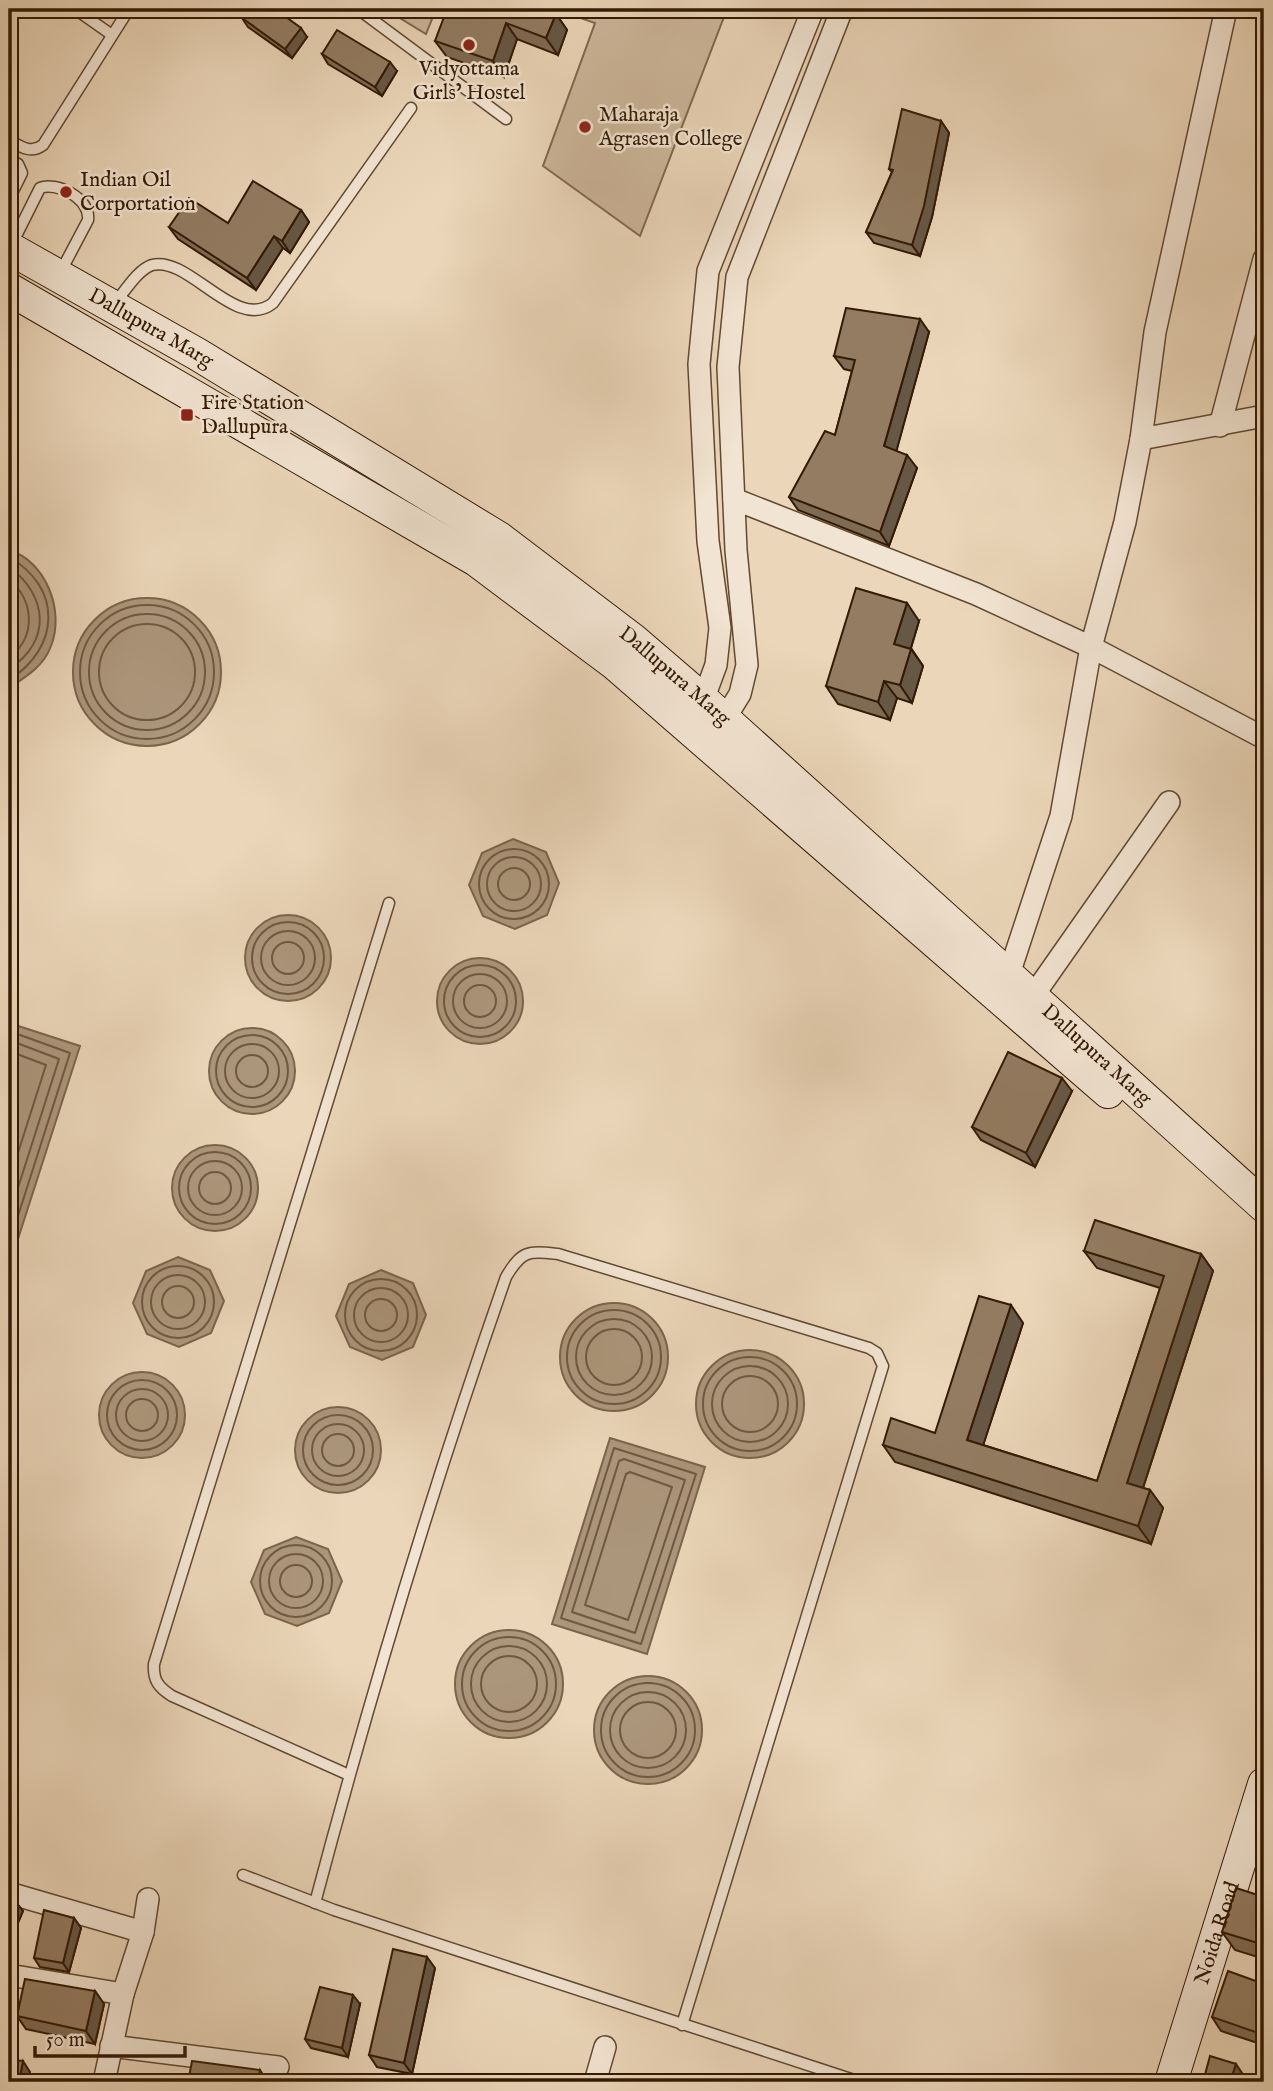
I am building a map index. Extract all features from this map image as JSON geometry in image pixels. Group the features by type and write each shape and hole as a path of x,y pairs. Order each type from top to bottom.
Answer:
{"main road":[{"name":"Dallupura Marg","path":"10,248 112,306 499,538 632,639 712,722 1264,1228"},
{"name":"Dallupura Marg","path":"9,289 476,560 615,664 684,724 712,722 1009,974 1264,1206"},
{"name":"Noida Road","path":"1171,2082 1264,1784"}],"street":[{"path":"712,722 720,628 708,541 699,364 708,271 813,9"},
{"path":"712,722 740,694 747,665 734,499 728,367 737,277 842,9"},
{"path":"1009,974 1061,816 1091,647 1125,522 1141,439 1155,332 1226,9"},
{"path":"1220,426 1264,259"},
{"path":"1141,439 1264,416"},
{"path":"734,499 976,594 1091,647 1264,738"},
{"path":"1034,996 1169,802"},
{"path":"9,1894 143,1932"},
{"path":"104,2082 123,1994 143,1932 148,1899"},
{"path":"9,1975 123,1994"},
{"path":"111,2046 278,2067"},
{"path":"596,2082 605,2046"}],"lane":[{"path":"75,9 112,35"},
{"path":"9,140 27,149 36,150 43,145 129,9"},
{"path":"358,9 506,119"},
{"path":"112,306 143,271 152,265 184,274 240,307 254,312 264,310 273,303 411,108"},
{"path":"9,159 18,164 22,173 9,199"},
{"path":"10,248 40,188 50,185 82,200 89,212 88,220 59,276"},
{"path":"349,1775 172,1696 160,1689 153,1677 154,1664 389,903"},
{"path":"315,1903 349,1775 458,1415 506,1277 516,1260 530,1252 558,1254 877,1353 883,1366 682,2025"},
{"path":"243,1875 315,1903 860,2082"}],"shaded area":[{"path":"385,9 436,9 426,34"},
{"path":"555,9 727,9 640,236 543,166 595,23"}],"water":[{"path":"9,550 22,556 42,576 54,603 56,618 51,646 44,659 22,680 9,688"},
{"path":"147,598 175,604 188,610 199,620 209,631 215,644 221,672 215,700 209,713 199,724 188,734 175,740 147,746 119,740 106,734 95,724 85,713 79,700 73,672 79,644 85,631 95,620 106,610 119,604"},
{"path":"513,839 546,852 559,883 547,915 515,929 483,916 469,885 482,853"},
{"path":"288,915 312,922 324,934 331,958 324,982 312,994 288,1001 264,994 252,982 245,958 252,934 264,922"},
{"path":"480,958 504,965 516,977 523,1001 516,1025 504,1037 480,1044 456,1037 444,1025 437,1001 444,977 456,965"},
{"path":"9,1023 80,1046 9,1267"},
{"path":"252,1028 276,1035 288,1047 295,1071 288,1095 276,1107 252,1114 228,1107 216,1095 209,1071 216,1047 228,1035"},
{"path":"215,1145 239,1152 251,1164 258,1188 251,1212 239,1224 215,1231 191,1224 179,1212 172,1188 179,1164 191,1152"},
{"path":"178,1257 210,1270 224,1301 211,1333 179,1347 147,1334 133,1303 146,1271"},
{"path":"381,1270 413,1283 426,1315 413,1347 382,1360 350,1347 336,1316 349,1284"},
{"path":"614,1303 635,1307 652,1319 664,1336 668,1357 664,1378 652,1395 635,1407 614,1411 593,1407 576,1395 564,1378 560,1357 564,1336 576,1319 593,1307"},
{"path":"750,1350 771,1354 788,1366 800,1383 804,1404 800,1425 788,1442 771,1454 750,1458 729,1454 712,1442 700,1425 696,1404 700,1383 712,1366 729,1354"},
{"path":"142,1372 158,1376 172,1385 181,1399 185,1415 181,1431 172,1445 158,1454 142,1458 126,1454 112,1445 103,1431 99,1415 103,1399 112,1385 126,1376"},
{"path":"338,1407 354,1411 368,1420 377,1434 381,1450 377,1466 368,1480 354,1489 338,1493 322,1489 308,1480 299,1466 295,1450 299,1434 308,1420 322,1411"},
{"path":"610,1438 705,1467 647,1654 552,1624"},
{"path":"296,1537 328,1549 342,1581 329,1613 297,1626 265,1614 251,1582 264,1550"},
{"path":"509,1630 530,1634 547,1646 559,1663 563,1684 559,1705 547,1722 530,1734 509,1738 488,1734 471,1722 459,1705 455,1684 459,1663 471,1646 488,1634"},
{"path":"648,1676 669,1680 686,1692 698,1709 702,1730 698,1751 686,1768 669,1780 648,1784 627,1780 610,1768 598,1751 594,1730 598,1709 610,1692 627,1680"}],"building":[{"path":"249,9 275,9 301,28 285,49 242,18"},
{"path":"447,9 511,9 530,15 532,9 541,9 556,14 546,38 506,23 493,61 435,41"},
{"path":"337,30 390,62 375,87 322,54"},
{"path":"902,109 941,121 924,206 912,245 866,232 893,170 889,169"},
{"path":"253,181 301,210 282,241 274,236 247,278 169,227 189,198 228,223"},
{"path":"846,308 920,319 884,446 907,455 880,532 789,497 825,431 835,435 855,360 834,356"},
{"path":"856,588 907,603 894,644 911,649 900,685 884,681 878,702 826,686"},
{"path":"1008,1052 1062,1078 1026,1153 972,1127"},
{"path":"1095,1220 1201,1254 1127,1483 1150,1490 1138,1526 883,1445 891,1418 935,1433 979,1296 1011,1305 967,1440 1097,1481 1164,1276 1084,1251"},
{"path":"1236,1888 1264,1897 1264,1945 1222,1932"},
{"path":"9,1899 16,1902 9,1922"},
{"path":"44,1910 74,1918 63,1963 34,1958"},
{"path":"393,1949 427,1957 404,2063 369,2055"},
{"path":"1228,1971 1264,1984 1264,2035 1212,2017"},
{"path":"25,1979 95,1991 86,2031 17,2016"},
{"path":"320,1987 353,1995 342,2048 305,2039"},
{"path":"1210,2056 1236,2064 1232,2076 1245,2079 1244,2082 1203,2082"},
{"path":"9,2059 23,2061 19,2082 9,2082"},
{"path":"192,2061 260,2070 258,2082 188,2082"},
{"path":"613,2075 636,2082 611,2082"}],"place":[{"name":"Vidyottama Girls’ Hostel","path":"469,45"},
{"name":"Maharaja Agrasen College","path":"585,127"},
{"name":"Indian Oil Corportation","path":"66,192"},
{"name":"Fire Station Dallupura","path":"187,415"}]}
